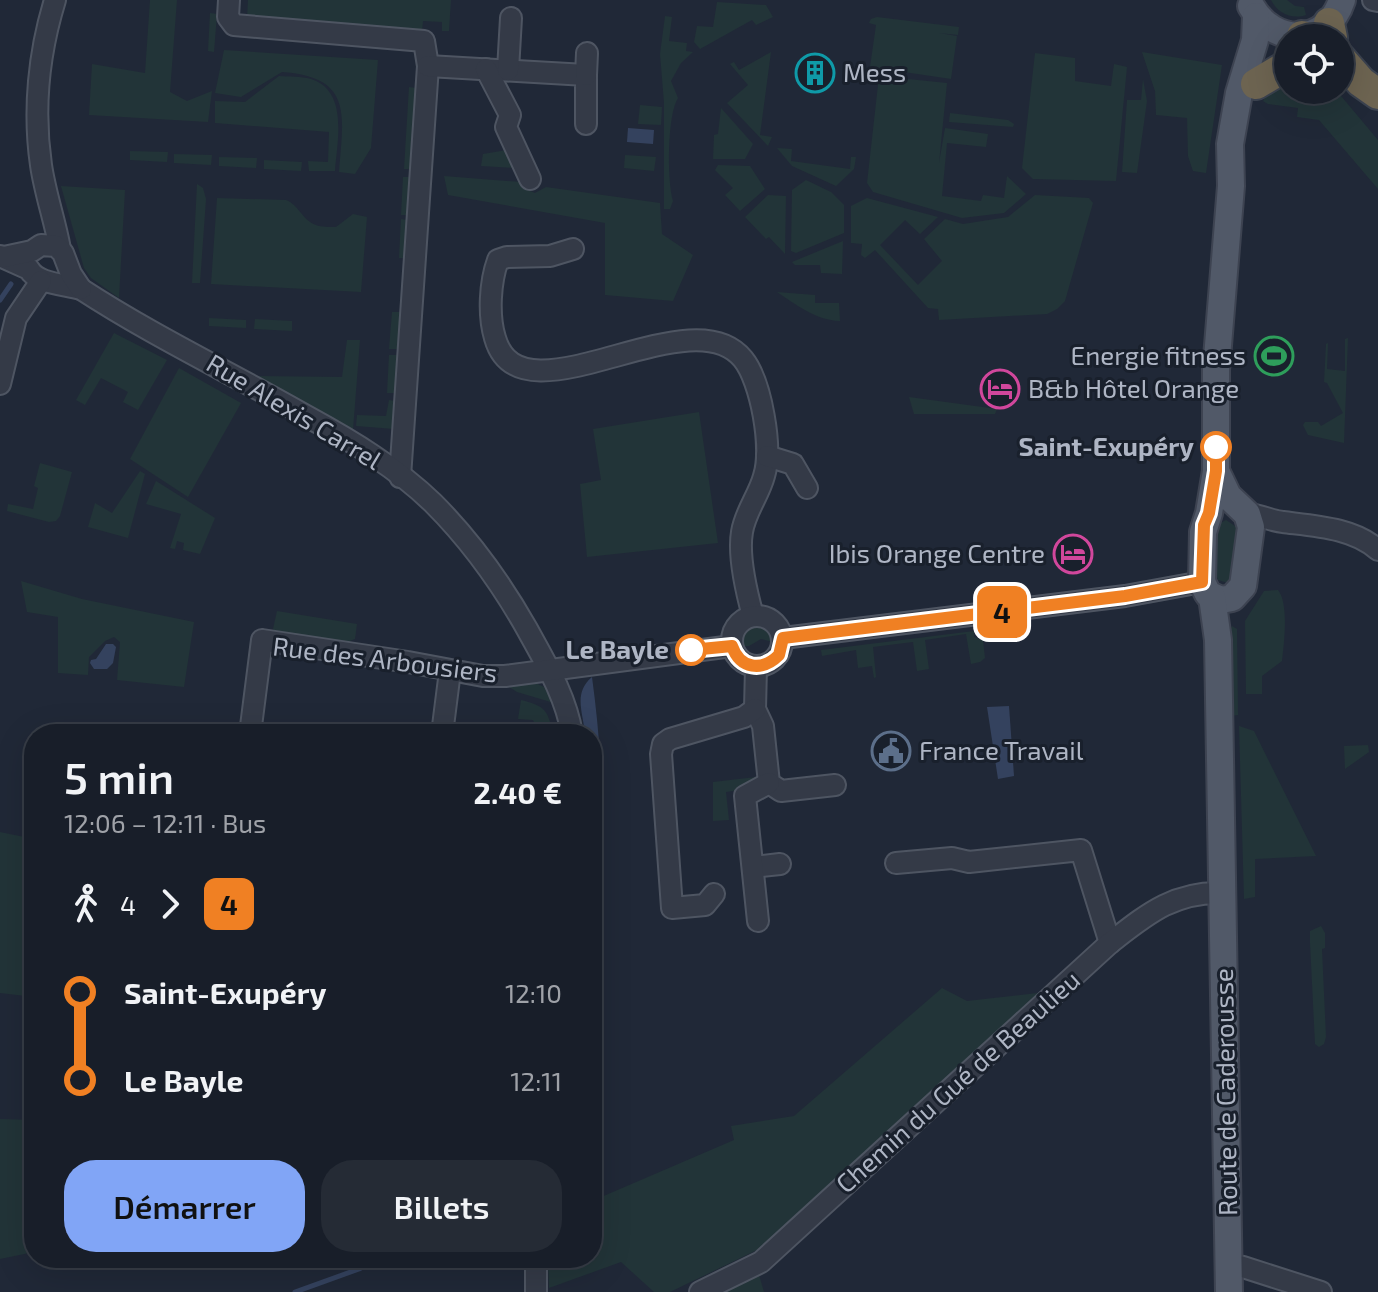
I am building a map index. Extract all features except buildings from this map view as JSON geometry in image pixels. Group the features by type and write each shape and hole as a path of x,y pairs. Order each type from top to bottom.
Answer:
{"highway":[{"path":"1256,84 1274,68"},
{"path":"1354,74 1378,94"},
{"path":"1354,93 1378,115"}],"main road":[{"path":"1252,8 1274,31"},
{"path":"1231,186 1233,122 1239,93 1253,54 1252,8"},
{"path":"1231,186 1256,84"},
{"name":"Route de Caderousse","path":"1229,1292 1218,640 1215,592 1204,525 1216,471 1217,357 1231,186"},
{"path":"1215,592 1243,586 1251,527 1216,471"},
{"path":"1209,513 1222,505 1242,510"}],"street":[{"name":"Rue Alexis Carrel","path":"55,0 40,57 38,136 52,219 46,263 81,289 343,437 432,502 482,558 512,602 549,670 569,724"},
{"path":"229,0 228,17 234,25 424,41 428,66 400,477"},
{"path":"508,70 511,18"},
{"path":"586,124 587,53"},
{"path":"428,66 586,75"},
{"path":"486,69 510,115 506,127 530,179"},
{"path":"573,249 550,256 498,260 494,272 491,326 497,346 504,358 515,366 544,371 690,339 715,340 742,357 753,374 761,406 767,456 765,474 741,536 753,616"},
{"path":"0,384 16,318 46,263 2,256"},
{"path":"767,456 793,464 807,488"},
{"path":"1242,510 1281,522 1352,534 1378,550"},
{"path":"1250,542 1281,522"},
{"path":"783,638 1125,596 1215,592"},
{"path":"753,616 763,616 773,621 783,638 779,655 765,666 756,667 738,658 732,646 735,630 753,616"},
{"name":"Rue des Arbousiers","path":"251,724 262,640 490,676 732,646"},
{"path":"756,667 755,709 763,726 769,783"},
{"path":"443,724 450,671"},
{"path":"714,894 705,905 672,908 661,754 663,744 670,739 744,717 755,709"},
{"path":"769,783 781,791 835,785"},
{"path":"758,921 745,796 769,783"},
{"path":"896,863 952,858 969,862 1081,850 1110,943"},
{"path":"753,867 780,864"},
{"name":"Chemin du Gué de Beaulieu","path":"700,1292 761,1262 1110,943 1147,914 1193,894 1223,893"},
{"path":"1228,1265 1321,1292"},
{"path":"536,1268 536,1292"}],"shaded area":[{"path":"150,0 177,0 170,92 187,101 212,91 208,122 89,115 92,64 145,73"},
{"path":"248,0 451,0 449,31 442,31 442,22 423,21 422,31 247,20"},
{"path":"1271,0 1287,0 1295,6 1304,7 1306,15 1295,17 1286,14 1277,9"},
{"path":"717,2 766,5 773,17 756,25 752,20 700,49 694,42 697,26 713,27"},
{"path":"210,13 217,14 214,52 208,51"},
{"path":"665,16 672,17 669,41 687,43 686,51 693,52 681,63 671,81 678,98 670,133 673,201 670,209 664,209 664,103 660,54"},
{"path":"877,17 959,27 958,35 939,33 957,36 951,79 870,67 876,25 869,23"},
{"path":"224,50 378,60 371,148 355,174 339,172 342,117 333,91 305,75 282,72 241,97 215,93"},
{"path":"771,52 760,135 772,137 768,146 727,103 748,85 730,64 734,62 739,70"},
{"path":"1142,52 1222,65 1206,173 1193,171 1188,156 1187,118 1156,115 1155,91"},
{"path":"1035,53 1075,58 1075,81 1111,86 1114,64 1127,67 1116,181 1033,179 1022,168"},
{"path":"279,76 311,79 331,94 338,119 335,171 309,171 308,161 328,162 329,132 215,123 215,101 245,102"},
{"path":"879,76 947,83 939,163 945,128 988,134 986,147 947,143 942,196 981,201 983,195 1004,198 1007,176 1026,194 1004,213 962,218 873,192 867,183"},
{"path":"1143,79 1147,101 1137,173 1122,172 1127,100 1141,100"},
{"path":"1274,85 1274,104 1348,104 1378,140 1378,189 1319,120 1297,117 1298,108 1268,104 1263,101"},
{"path":"409,87 416,88 410,169 404,169"},
{"path":"640,105 662,107 661,125 638,124"},
{"path":"721,108 753,144 745,159 713,159 714,135 718,134"},
{"path":"950,113 1008,120 1014,124 1013,127 949,122"},
{"path":"777,148 792,149 791,161 850,169 851,157 856,157 854,169 836,186 792,166"},
{"path":"507,150 516,168 481,166 483,154"},
{"path":"130,151 168,152 167,162 130,160"},
{"path":"174,154 212,155 211,165 174,163"},
{"path":"625,155 656,157 654,171 624,168"},
{"path":"219,157 257,158 256,168 219,166"},
{"path":"264,160 302,162 301,171 264,169"},
{"path":"718,165 750,166 765,189 740,211 725,195 733,188 715,170"},
{"path":"444,176 521,182 525,189 535,193 546,187 660,203 662,234 693,255 673,301 605,295 605,223 448,195"},
{"path":"403,177 410,177 408,215 401,215"},
{"path":"806,180 831,192 844,205 844,233 796,253 791,251 792,190"},
{"path":"197,184 203,188 206,199 200,283 192,283"},
{"path":"61,186 125,190 119,298 91,278 84,268"},
{"path":"768,195 786,196 785,254 745,217"},
{"path":"1035,195 1089,198 1093,203 1065,301 1047,314 939,320 938,309 928,308 875,250 865,258 861,255 862,244 851,243 851,206 867,198 938,217 920,234 905,220 880,245 918,285 942,261 924,239 945,219 963,224 1008,217"},
{"path":"217,198 286,200 311,223 323,227 336,227 353,214 367,217 361,292 211,284"},
{"path":"401,219 407,220 406,258 399,258"},
{"path":"843,241 842,274 821,273 820,265 795,265 792,262"},
{"path":"777,292 815,295 815,303 839,303 840,321 814,315"},
{"path":"392,312 400,312 398,349 389,349"},
{"path":"209,318 246,320 246,328 209,326"},
{"path":"255,319 292,321 292,331 254,329"},
{"path":"114,333 167,360 138,410 123,402 128,392 101,378 85,405 76,400"},
{"path":"1348,338 1344,443 1308,435 1303,425 1305,422 1318,422 1321,426 1343,413 1324,382 1326,344 1327,369 1345,371 1345,339"},
{"path":"347,340 360,340 353,430 256,376 342,377"},
{"path":"389,355 398,355 395,393 387,393"},
{"path":"179,368 241,403 188,497 130,459"},
{"path":"909,397 997,409 995,414 914,414"},
{"path":"389,400 395,401 394,429 356,426 357,415 386,416"},
{"path":"699,412 718,543 587,557 580,484 601,480 593,429"},
{"path":"40,463 72,472 56,521 7,511 8,504 33,509 38,488 34,486"},
{"path":"140,471 145,474 128,538 88,527 95,503 112,513"},
{"path":"156,481 215,518 200,554 183,550 184,543 177,541 175,549 170,548 181,514 146,504"},
{"path":"1226,520 1238,528 1231,580 1228,583 1218,580 1216,574 1217,525"},
{"path":"21,581 82,599 194,622 184,687 117,680 120,642 114,637 105,641 89,657 88,675 58,673 58,617 27,612"},
{"path":"1278,590 1285,614 1282,661 1262,676 1262,694 1246,694 1245,621 1264,591"},
{"path":"277,611 357,624 355,639 347,642 275,631"},
{"path":"754,624 765,626 773,642 761,639 749,646 741,646 743,631"},
{"path":"1232,626 1237,629 1238,715 1228,716 1229,634"},
{"path":"974,631 974,637 983,640 985,658 980,662 971,664 966,634 925,640 929,669 917,671 913,642 873,647 874,678 872,666 858,668 856,650 822,656 821,650"},
{"path":"531,681 544,687 554,703 517,692 506,685"},
{"path":"521,700 544,710 550,724 535,724 533,720 518,719"},
{"path":"1239,726 1254,731 1316,856 1255,859 1255,897 1244,899"},
{"path":"1368,745 1369,752 1345,769 1344,746"},
{"path":"756,777 754,783 726,792 729,820 713,821 713,782"},
{"path":"0,832 24,837 24,996 0,993"},
{"path":"1321,926 1325,933 1325,948 1322,949 1326,1037 1319,1047 1315,1044 1310,931"},
{"path":"942,988 967,1001 1046,992 757,1250 670,1292 654,1292 621,1262 549,1288 548,1268 602,1268 602,1197 734,1140 731,1126 794,1116"},
{"path":"0,1119 24,1120 24,1254 0,1259"},
{"path":"759,1275 764,1292 724,1292"}],"water":[{"path":"628,128 654,130 653,144 627,142"},
{"path":"106,644 116,647 113,663 107,669 94,669 91,660 96,659"},
{"path":"592,677 597,724 584,724 581,696"},
{"path":"1009,706 1014,776 998,779 987,707"}],"waterway":[{"path":"0,300 11,284"},
{"path":"295,1292 361,1268"}],"bus line":[{"name":"4","path":"691,650 732,646 743,662 756,667 765,666 779,655 783,638 1125,596 1202,582 1204,525 1216,471 1216,447"}],"place":[{"name":"Mess","path":"815,73"},
{"name":"Energie fitness","path":"1274,356"},
{"name":"B&b Hôtel Orange","path":"1000,389"},
{"name":"Saint-Exupéry","path":"1216,447"},
{"name":"Ibis Orange Centre","path":"1073,554"},
{"name":"Le Bayle","path":"691,650"},
{"name":"France Travail","path":"891,751"}]}
